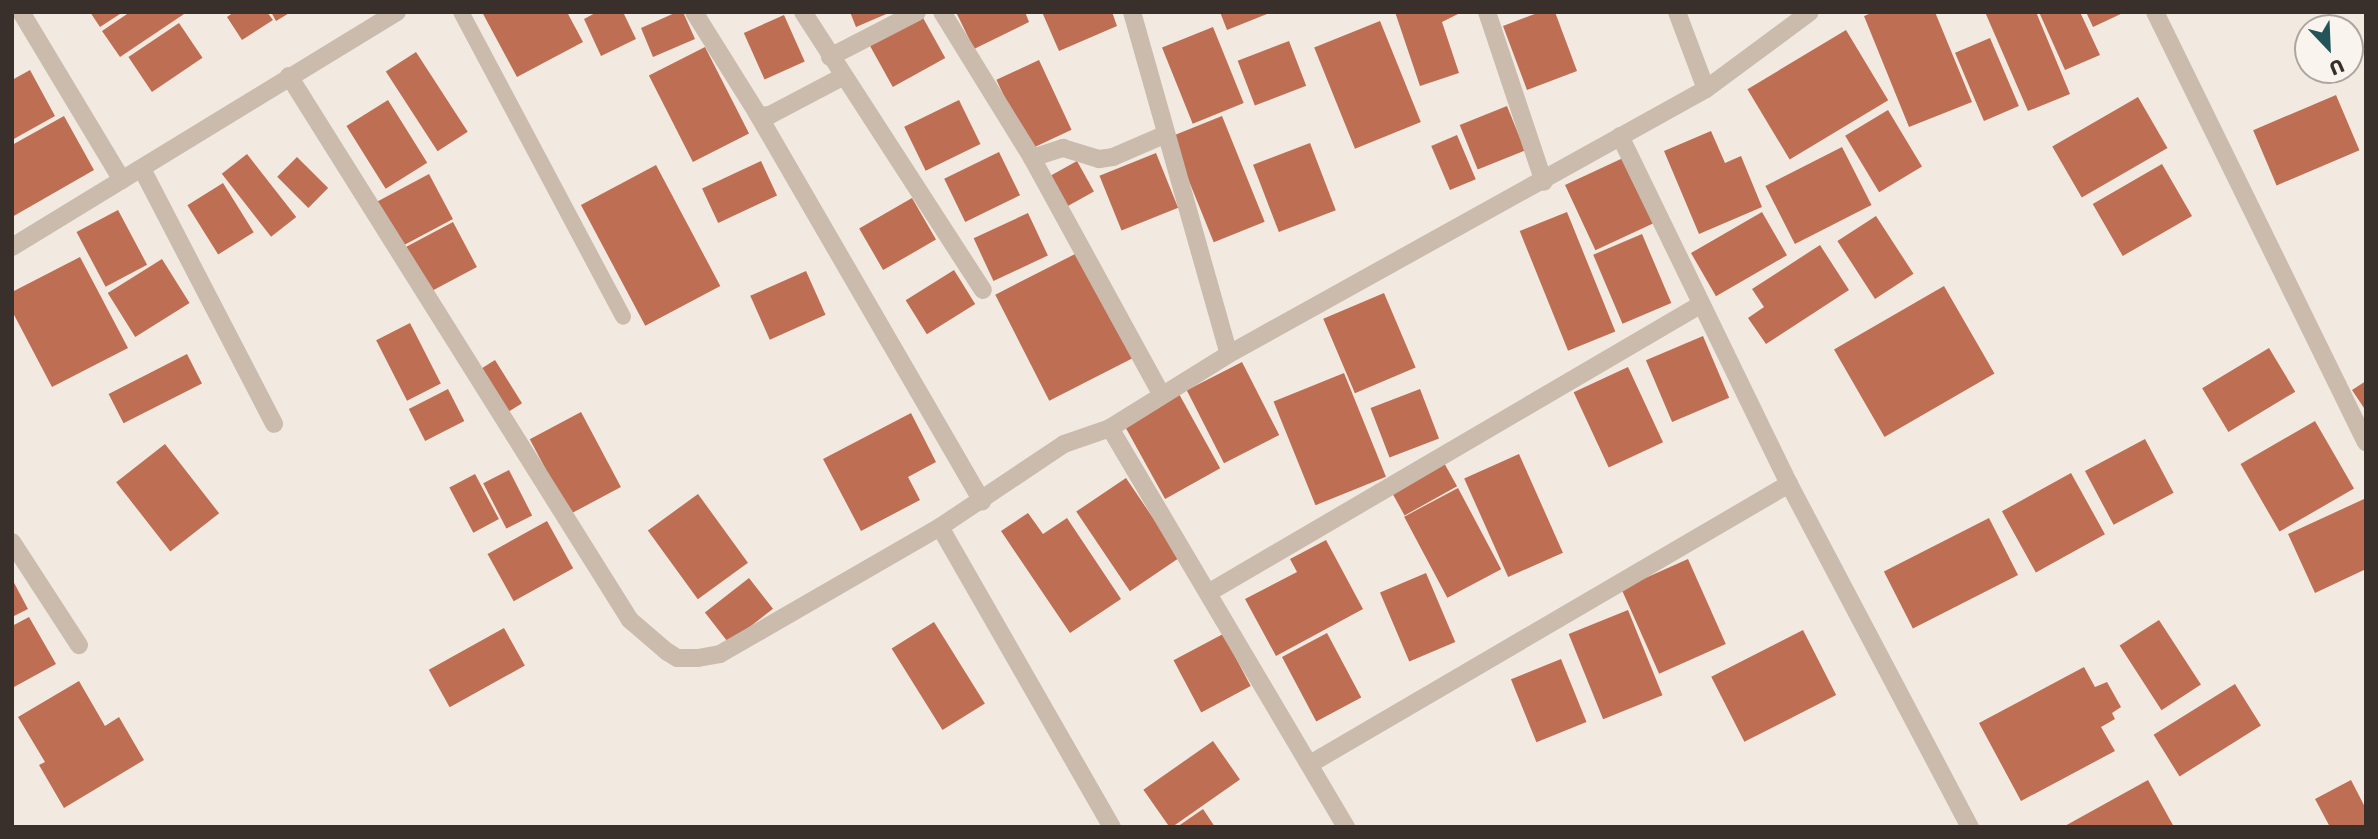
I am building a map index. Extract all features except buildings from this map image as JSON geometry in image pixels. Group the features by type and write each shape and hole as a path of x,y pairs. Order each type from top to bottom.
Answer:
{"street":[{"path":"21,12 122,180"},
{"path":"694,12 757,113 982,500"},
{"path":"803,12 842,77 983,290"},
{"path":"830,57 917,12"},
{"path":"942,12 1032,158 1161,394"},
{"path":"1132,12 1164,135 1228,354"},
{"path":"1487,12 1544,182"},
{"path":"1677,12 1706,89"},
{"path":"289,76 556,509 630,620 651,642 677,658 720,654 940,527 1064,444 1110,428 1228,354 1544,182 1706,89 1810,12"},
{"path":"2155,12 2366,442"},
{"path":"12,247 142,169 386,14"},
{"path":"757,113 770,115 842,77"},
{"path":"1032,158 1063,148 1100,159 1113,157 1164,135"},
{"path":"1620,136 1789,484 1970,827"},
{"path":"142,169 274,424"},
{"path":"1208,593 1700,305"},
{"path":"1110,428 1346,827"},
{"path":"1310,764 1789,484"},
{"path":"940,527 1112,827"},
{"path":"12,542 79,645"}],"lane":[{"path":"461,12 623,317"}]}
